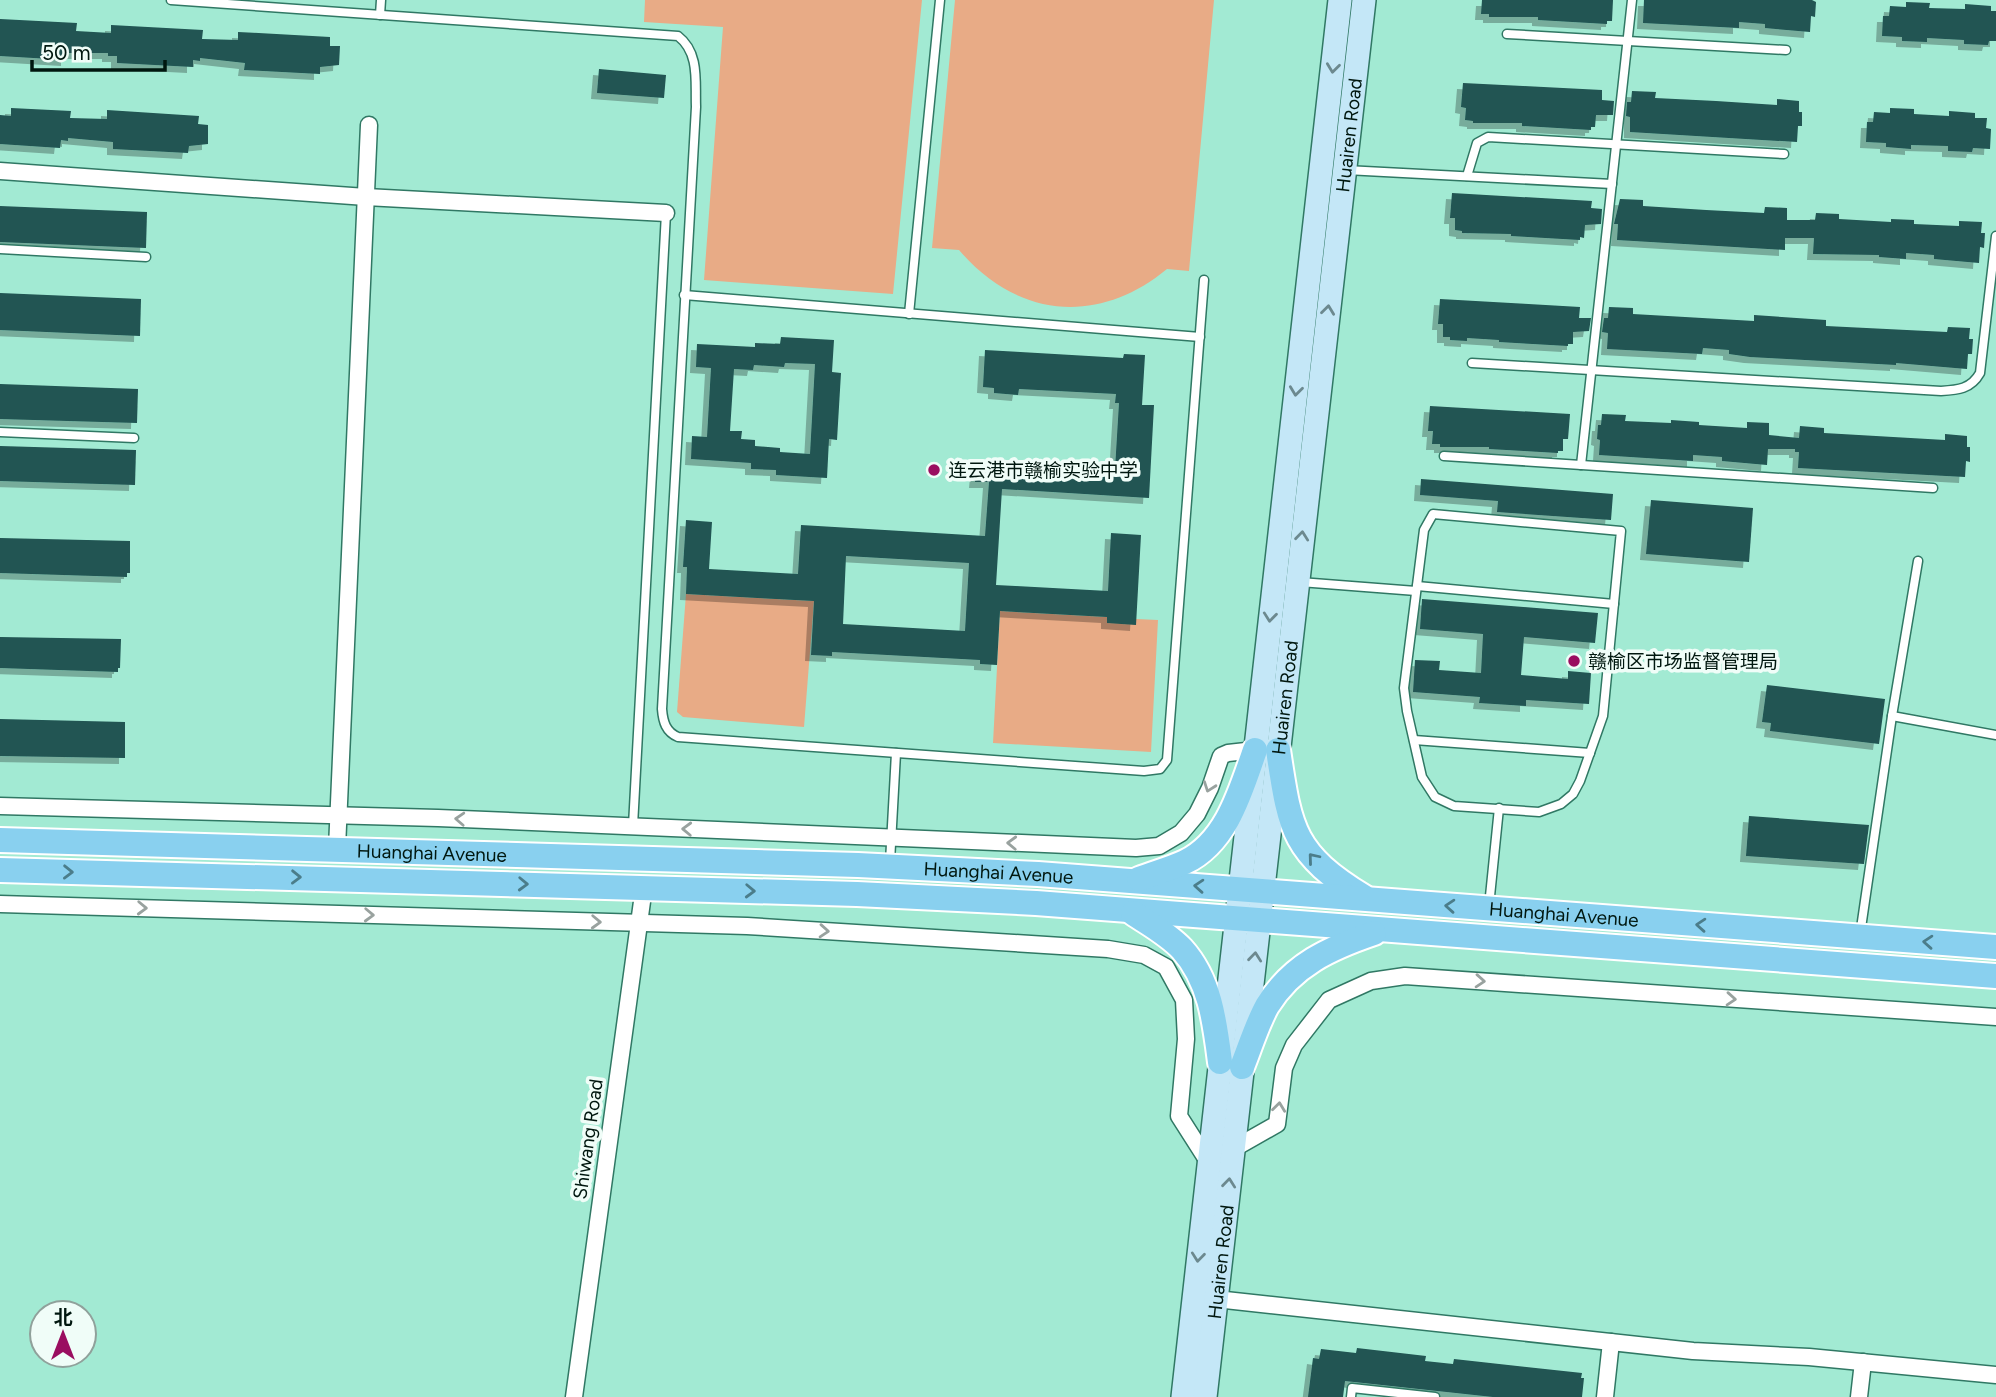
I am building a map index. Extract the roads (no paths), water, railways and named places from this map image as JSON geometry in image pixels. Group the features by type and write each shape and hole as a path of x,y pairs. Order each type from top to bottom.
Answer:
{"main road":[{"name":"Huairen Road","path":"1183,1397 1209,1163 1231,1065 1248,920 1340,0"},
{"name":"Huairen Road","path":"1267,750 1297,582 1364,0"},
{"path":"1133,881 1187,861 1205,848 1221,830 1267,750"},
{"path":"1267,750 1301,843 1319,866 1367,900"},
{"name":"Huanghai Avenue","path":"0,840 890,866 1133,881 1996,947"},
{"name":"Huanghai Avenue","path":"0,870 644,887 1036,903 1996,976"},
{"path":"1129,911 1167,935 1196,967 1206,988 1231,1065"},
{"path":"1231,1065 1284,981 1304,964 1331,948 1382,930"},
{"name":"Huairen Road","path":"1205,1397 1233,1149 1231,1065"}],"street":[{"path":"337,848 369,125"},
{"path":"0,171 366,197 666,213"},
{"path":"0,806 339,815 1136,848 1159,846 1181,833 1197,814 1221,756 1267,750"},
{"name":"Shiwang Road","path":"574,1397 644,887"},
{"path":"0,904 747,926 1108,949 1144,955 1166,967 1184,1000 1186,1039 1179,1116 1209,1163"},
{"path":"1233,1149 1277,1124 1284,1068 1294,1045 1329,1000 1371,981 1405,976 1996,1017"},
{"path":"1216,1299 1693,1351 1863,1362 1996,1375"},
{"path":"1605,1397 1611,1342"},
{"path":"1859,1397 1863,1362"}],"lane":[{"path":"171,0 678,36 688,44 695,61 696,107 662,709 663,723 678,737 1144,771 1160,769 1167,760 1204,280"},
{"path":"380,15 381,0"},
{"path":"909,314 940,0"},
{"path":"1581,465 1632,0"},
{"path":"1507,34 1786,50"},
{"path":"1468,176 1477,143 1488,138 1784,154"},
{"path":"1344,169 1612,184"},
{"path":"633,826 666,213"},
{"path":"1472,363 1941,391 1961,389 1975,382 1980,373 1996,236"},
{"path":"0,249 146,257"},
{"path":"684,295 1200,337"},
{"path":"0,432 134,438"},
{"path":"1444,456 1933,488"},
{"path":"1433,514 1620,531 1614,604 1602,716 1573,794 1561,804 1539,812 1454,806 1435,797 1422,777 1404,688 1424,530 1433,514"},
{"path":"1860,937 1918,561"},
{"path":"1297,582 1614,604"},
{"path":"1892,716 1996,735"},
{"path":"1414,740 1590,753"},
{"path":"890,866 896,753"},
{"path":"1489,909 1499,808"},
{"path":"1351,1397 1352,1388 1436,1397"}],"place":[{"name":"连云港市赣榆实验中学","path":"934,470"},
{"name":"赣榆区市场监督管理局","path":"1574,661"}]}
